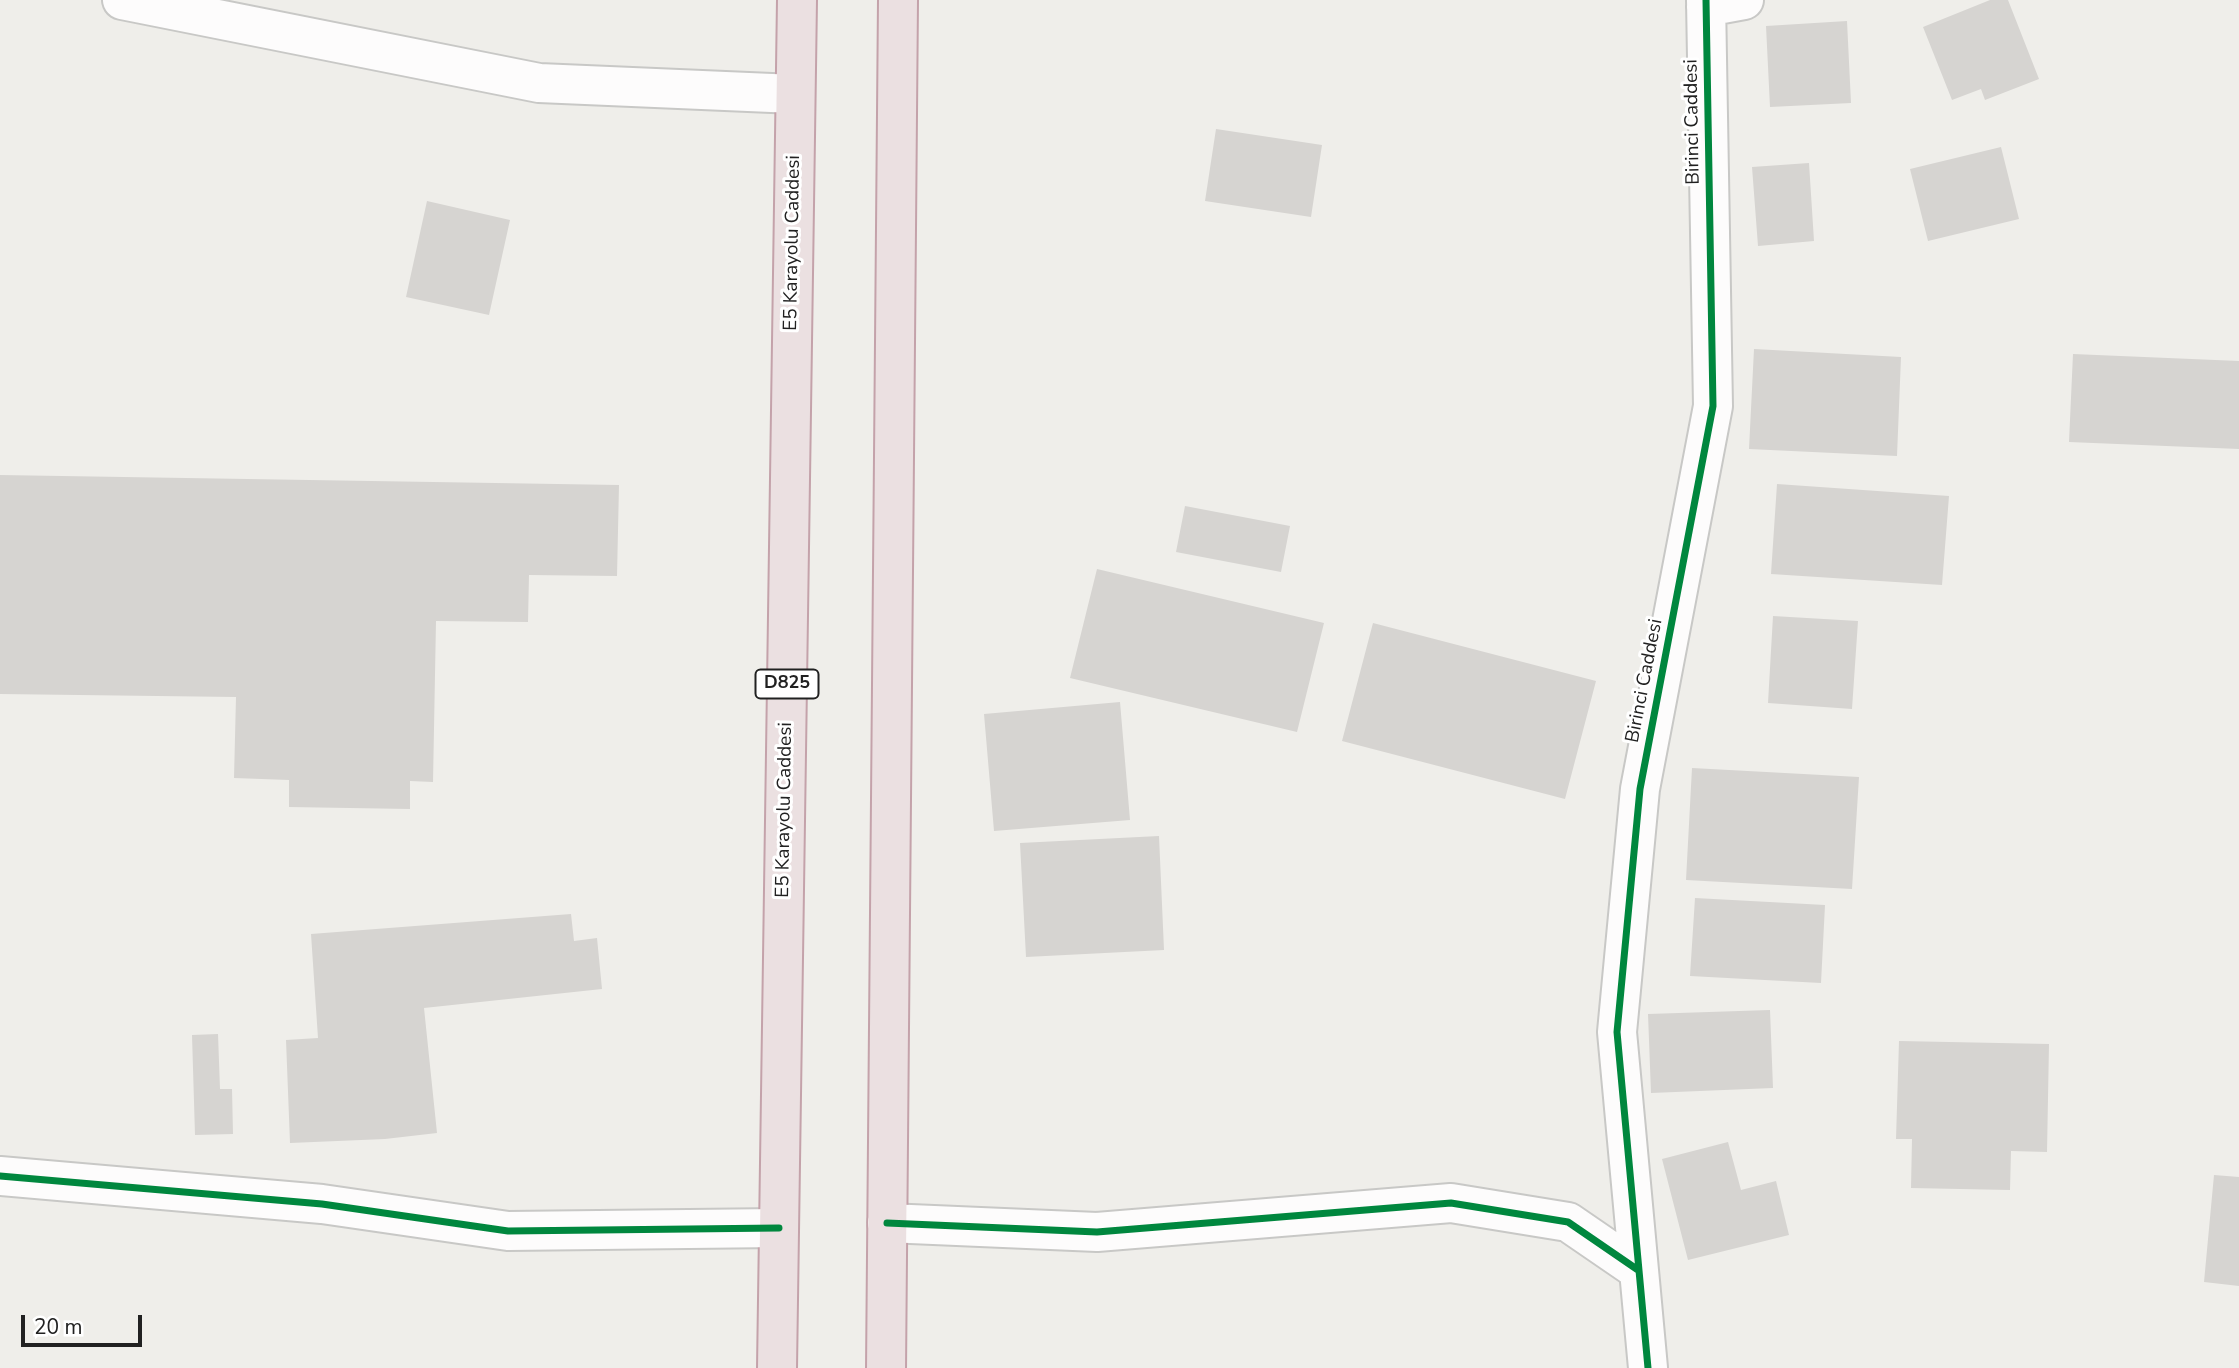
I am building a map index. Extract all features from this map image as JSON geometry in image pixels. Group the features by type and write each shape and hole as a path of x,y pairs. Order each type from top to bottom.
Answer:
{"highway":[{"name":"E5 Karayolu Caddesi","path":"777,1368 797,0"},
{"path":"886,1368 898,0"}],"street":[{"path":"122,0 539,83 795,94"},
{"path":"1706,4 1744,0"},
{"name":"Birinci Caddesi","path":"1648,1368 1617,1032 1640,789 1713,406 1706,4"},
{"path":"0,1176 322,1204 508,1231 779,1228"},
{"path":"887,1223 1097,1232 1451,1203 1568,1222 1638,1270"}],"building":[{"path":"1990,0 2008,0 2039,79 1985,100 1981,89 1952,100 1923,27"},
{"path":"1847,21 1851,103 1770,107 1766,26"},
{"path":"1216,129 1322,145 1311,217 1205,201"},
{"path":"2001,147 2019,219 1928,241 1910,169"},
{"path":"1809,163 1814,241 1758,246 1752,167"},
{"path":"427,201 510,220 489,315 406,297"},
{"path":"1754,349 1901,357 1897,456 1749,449"},
{"path":"2073,354 2239,361 2239,449 2069,442"},
{"path":"0,475 619,485 617,576 529,575 528,622 436,621 433,782 410,781 410,809 289,807 289,780 234,778 236,697 0,694"},
{"path":"1777,484 1949,496 1942,585 1771,574"},
{"path":"1185,506 1290,526 1281,572 1176,552"},
{"path":"1097,569 1324,623 1297,732 1070,678"},
{"path":"1773,616 1858,621 1852,709 1768,703"},
{"path":"1373,623 1596,681 1565,799 1342,741"},
{"path":"1120,702 1130,820 994,831 984,714"},
{"path":"1692,768 1859,777 1852,889 1686,880"},
{"path":"1159,836 1164,950 1026,957 1020,843"},
{"path":"1695,898 1825,905 1821,983 1690,976"},
{"path":"571,914 574,941 597,938 602,989 424,1008 437,1133 385,1139 290,1143 286,1040 318,1038 311,934"},
{"path":"1770,1010 1773,1088 1651,1093 1648,1014"},
{"path":"218,1034 220,1089 232,1089 233,1134 195,1135 192,1035"},
{"path":"1899,1041 2049,1044 2047,1152 2011,1151 2010,1190 1911,1188 1912,1139 1896,1139"},
{"path":"1728,1142 1741,1190 1776,1181 1789,1235 1688,1260 1662,1159"},
{"path":"2214,1175 2239,1177 2239,1286 2204,1282"}],"cycle path":[{"path":"1648,1368 1617,1032 1640,789 1713,406 1706,0"},
{"path":"0,1176 322,1204 508,1231 779,1228"},
{"path":"887,1223 1097,1232 1451,1203 1568,1222 1638,1270"}]}
